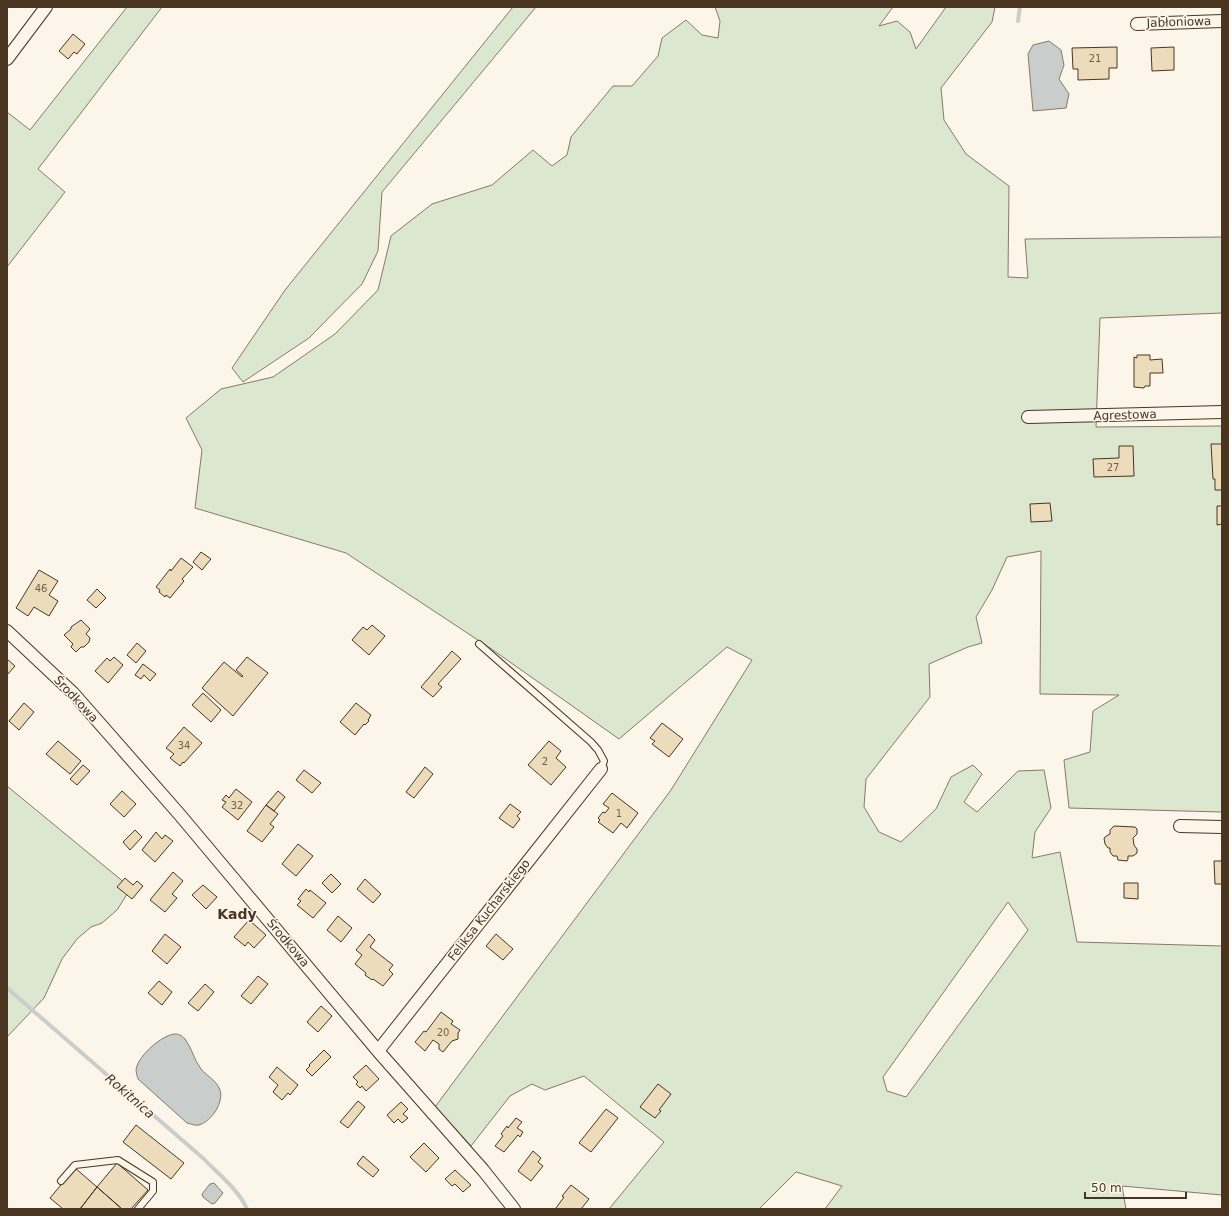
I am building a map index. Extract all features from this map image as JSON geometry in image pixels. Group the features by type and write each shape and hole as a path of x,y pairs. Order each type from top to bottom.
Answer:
{"street":[{"path":"7,59 46,7"},
{"name":"Jabłoniowa","path":"1137,24 1222,21"},
{"name":"Agrestowa","path":"1028,417 1222,412"},
{"name":"Środkowa","path":"7,630 84,705 180,815 378,1051 483,1170 514,1209"},
{"name":"Feliksa Kucharskiego","path":"378,1051 601,769"},
{"path":"1180,826 1222,827"}],"lane":[{"path":"479,644 591,742 598,750 604,761 601,769"},
{"path":"61,1181 75,1165 118,1160 153,1182 153,1191 138,1209"}],"green space":[{"path":"127,7 162,7 38,169 65,192 7,267 7,112 30,130"},
{"path":"513,7 536,7 382,192 378,251 362,284 309,338 243,382 232,368 285,290"},
{"path":"715,7 893,7 879,26 897,21 910,32 916,49 946,7 995,7 992,22 941,88 944,120 966,154 1009,186 1008,277 1028,278 1025,239 1222,237 1222,313 1100,318 1096,427 1222,426 1222,812 1069,808 1064,760 1090,752 1093,711 1119,695 1040,694 1041,551 1007,557 992,590 976,617 982,643 968,647 929,664 930,697 866,779 864,807 879,832 901,842 936,809 951,777 973,765 982,774 964,802 977,812 1018,771 1044,770 1051,808 1035,832 1032,858 1060,852 1077,942 1222,946 1222,1195 1122,1186 1126,1209 825,1209 842,1186 796,1172 759,1209 609,1209 664,1142 584,1076 545,1090 532,1084 510,1096 471,1146 435,1107 671,790 752,660 727,647 619,739 490,648 346,553 195,508 202,450 186,418 221,389 273,377 335,334 378,290 391,236 432,204 492,185 533,150 552,166 567,155 571,137 613,86 632,86 658,56 662,38 686,20 702,35 718,38 720,21","holes":["1008,902 1028,930 906,1097 887,1091 883,1077"]},
{"path":"7,786 131,888 117,910 102,923 91,927 77,939 62,959 44,998 7,1037"}],"shaded area":[{"path":"1049,41 1061,50 1064,65 1059,79 1069,94 1066,108 1033,111 1028,54 1033,45"},
{"path":"174,1034 180,1035 185,1039 203,1072 217,1084 220,1090 221,1095 219,1105 216,1110 208,1120 199,1125 187,1123 138,1079 136,1070 137,1066 147,1051 163,1038"},
{"path":"214,1183 223,1193 215,1203 212,1204 203,1197 202,1194 210,1184"}],"building":[{"path":"73,34 85,44 77,54 74,52 68,59 59,51"},
{"path":"1117,47 1117,68 1109,68 1109,79 1078,80 1078,69 1073,69 1072,48"},
{"path":"1174,47 1174,70 1152,71 1151,48"},
{"path":"1137,355 1150,355 1150,360 1162,359 1163,373 1150,373 1150,386 1145,386 1144,388 1134,387 1134,357 1137,358"},
{"path":"1211,444 1222,444 1222,490 1215,490"},
{"path":"1119,446 1133,446 1134,476 1094,477 1093,459 1119,458"},
{"path":"1050,503 1052,521 1031,522 1030,504"},
{"path":"1217,506 1222,506 1222,524 1217,525"},
{"path":"201,552 211,559 202,570 193,562"},
{"path":"181,558 193,567 182,579 184,581 170,598 166,595 165,597 156,587"},
{"path":"39,570 58,581 49,595 58,601 49,616 34,607 28,616 16,608"},
{"path":"97,589 106,598 96,608 87,600"},
{"path":"81,620 90,629 86,634 90,638 89,642 84,647 81,647 76,652 71,647 73,644 64,635 71,629 71,627"},
{"path":"372,625 385,636 369,655 352,640 363,627 367,630"},
{"path":"137,643 146,651 136,663 127,655"},
{"path":"452,651 461,659 438,684 442,687 433,697 421,687"},
{"path":"114,657 123,665 108,683 95,671 107,658 110,661"},
{"path":"247,657 268,673 233,716 202,688 224,662 242,677 243,676 236,670"},
{"path":"7,659 15,666 7,675"},
{"path":"143,664 156,674 150,681 144,675 141,679 135,675"},
{"path":"203,693 221,710 211,722 192,705"},
{"path":"24,703 34,712 19,730 9,721"},
{"path":"356,703 371,715 368,720 369,721 365,725 364,724 355,735 340,722"},
{"path":"662,723 683,739 669,757 652,744 655,741 650,738"},
{"path":"184,727 202,743 180,766 170,758 174,754 166,748"},
{"path":"58,741 81,761 70,774 46,754"},
{"path":"549,741 561,751 556,758 566,767 551,785 528,765"},
{"path":"83,765 90,771 77,785 70,779"},
{"path":"425,767 433,774 414,798 406,792"},
{"path":"304,770 321,783 312,793 296,780"},
{"path":"236,789 252,802 238,820 222,807 226,802 222,800 226,795 229,798"},
{"path":"122,791 136,804 124,817 110,804"},
{"path":"278,791 285,797 274,811 266,805"},
{"path":"612,793 638,813 627,828 621,823 613,833 598,822 600,820 598,818 609,808 603,804"},
{"path":"510,804 521,812 517,816 520,819 513,828 499,818"},
{"path":"266,805 278,814 270,824 274,827 262,842 247,831"},
{"path":"1114,826 1135,827 1137,829 1137,834 1133,838 1137,853 1133,856 1128,856 1127,861 1118,860 1117,856 1113,856 1110,852 1110,848 1108,848 1105,844 1104,838 1110,834 1110,830"},
{"path":"135,830 142,837 130,850 123,842"},
{"path":"156,832 162,839 165,835 173,841 155,862 142,850"},
{"path":"298,844 313,856 296,876 282,864"},
{"path":"1214,861 1222,861 1222,884 1215,884"},
{"path":"173,872 183,881 172,894 177,898 165,912 150,900"},
{"path":"331,874 341,884 332,893 322,883"},
{"path":"125,878 133,885 137,881 143,886 132,899 117,887"},
{"path":"365,879 381,894 373,903 357,889"},
{"path":"1124,883 1138,883 1138,899 1124,898"},
{"path":"203,885 217,897 206,909 192,895"},
{"path":"306,889 309,892 310,890 326,903 313,918 297,905 301,901 298,899"},
{"path":"338,916 352,928 341,942 327,930"},
{"path":"249,920 266,935 254,948 248,942 245,946 234,937"},
{"path":"165,934 181,947 167,964 152,951"},
{"path":"369,934 375,940 370,947 393,965 389,970 393,974 383,986 365,975 366,973 355,964 362,955 356,950"},
{"path":"496,934 513,949 503,960 486,946"},
{"path":"258,976 268,984 251,1004 241,996"},
{"path":"159,981 172,992 162,1005 148,993"},
{"path":"205,984 214,992 198,1011 188,1003"},
{"path":"321,1006 332,1016 318,1032 307,1022"},
{"path":"441,1012 453,1021 451,1024 460,1030 458,1033 458,1039 452,1041 443,1052 439,1049 439,1044 433,1040 425,1051 415,1042 424,1031 426,1032"},
{"path":"324,1050 331,1057 312,1076 306,1070"},
{"path":"366,1065 379,1079 366,1091 362,1086 360,1088 356,1084 358,1082 353,1077"},
{"path":"277,1067 298,1085 290,1095 288,1093 282,1100 273,1092 278,1085 269,1077"},
{"path":"658,1084 671,1094 655,1118 640,1107"},
{"path":"358,1101 365,1107 348,1128 340,1122"},
{"path":"401,1102 408,1109 403,1114 408,1118 402,1123 398,1119 394,1123 387,1115"},
{"path":"606,1109 618,1118 591,1152 579,1143"},
{"path":"516,1118 522,1122 517,1128 523,1132 520,1137 518,1135 504,1152 495,1146 503,1136 501,1134 507,1126 508,1128"},
{"path":"136,1125 184,1163 171,1179 123,1142"},
{"path":"424,1143 439,1158 426,1172 410,1157"},
{"path":"533,1151 541,1158 538,1162 543,1166 531,1181 518,1171"},
{"path":"363,1156 379,1170 373,1177 357,1164"},
{"path":"117,1163 148,1190 131,1209 122,1209 97,1187"},
{"path":"75,1168 97,1187 80,1209 63,1209 50,1198"},
{"path":"455,1170 471,1185 463,1192 455,1184 452,1186 445,1179"},
{"path":"571,1185 589,1199 581,1209 556,1208 564,1197 562,1196"},
{"path":"97,1187 122,1209 80,1209"}],"waterway":[{"path":"1018,21 1020,7"},
{"name":"Rokitnica","path":"7,988 204,1159 239,1195 247,1209"}],"district":[{"name":"Kady","path":"237,914"}]}
